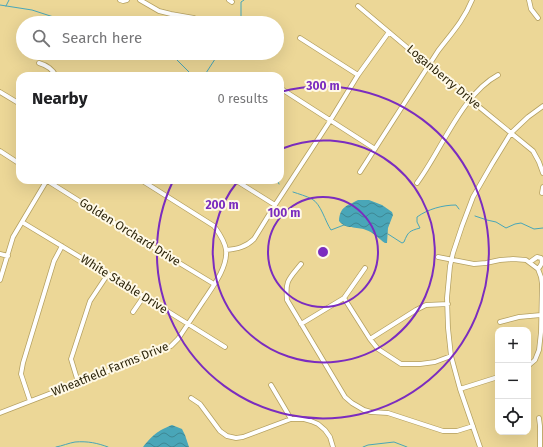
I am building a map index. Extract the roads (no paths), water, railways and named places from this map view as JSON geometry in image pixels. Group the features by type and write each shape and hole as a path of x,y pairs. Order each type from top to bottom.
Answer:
{"street":[{"path":"120,0 127,0"},
{"path":"140,0 159,11 182,16"},
{"path":"360,172 438,51 449,35 461,23 472,0"},
{"path":"529,0 531,9 538,18"},
{"name":"Loganberry Drive","path":"358,6 409,49 418,59 456,85 472,98 478,106 533,151 543,173"},
{"path":"147,184 214,226 223,241 226,250 242,247 250,243 258,234 358,75 389,32"},
{"path":"300,38 358,75"},
{"path":"39,62 47,65 54,72"},
{"path":"417,183 462,110 481,87 490,79 498,75"},
{"path":"284,91 375,149"},
{"path":"0,92 16,102"},
{"path":"480,447 460,390 451,356 448,328 448,304 451,259 473,197 511,133 528,117 543,106"},
{"path":"0,151 16,161"},
{"path":"0,280 13,238 45,184"},
{"name":"Golden Orchard Drive","path":"53,184 214,284"},
{"path":"241,184 275,205"},
{"path":"542,193 543,187"},
{"name":"White Stable Drive","path":"22,222 225,347"},
{"path":"30,401 21,374 23,363 54,261 62,246"},
{"name":"Wheatfield Farms Drive","path":"0,413 166,349 174,344 214,284 224,264 226,250"},
{"path":"0,254 8,256"},
{"path":"438,257 474,264 486,264 500,260 526,260 538,269 542,284 540,350 535,360 531,363"},
{"path":"530,262 537,257 541,258 542,264 538,269"},
{"path":"301,264 289,279 286,288 287,300 345,397 364,410 388,413 443,431 457,431 473,426"},
{"path":"301,324 344,298 365,268"},
{"path":"78,382 71,359 90,301 108,274"},
{"path":"133,312 144,296"},
{"path":"344,298 378,349 401,364 435,362 451,356"},
{"path":"370,339 426,305 448,304"},
{"path":"500,322 519,317 542,315"},
{"path":"460,390 495,379"},
{"path":"271,385 291,419"},
{"path":"191,398 200,404 220,431 227,436 236,438 243,437 291,419 304,419 318,424 325,430 330,436 333,447"},
{"path":"354,413 358,407"},
{"path":"539,418 540,447"}],"water":[{"path":"358,200 369,200 382,205 392,212 393,215 388,228 387,243 369,231 345,226 339,221 343,209 347,205"},
{"path":"172,425 182,429 189,447 143,447 156,434"}],"waterway":[{"path":"6,6 9,0"},
{"path":"241,16 241,2 244,0"},
{"path":"0,5 32,10 50,16"},
{"path":"177,60 189,72"},
{"path":"207,72 214,60"},
{"path":"293,192 315,201 331,230 344,225"},
{"path":"388,234 402,243 409,232 420,228 417,222 417,217 421,214 446,206 456,205 459,209"},
{"path":"475,216 496,222 506,228 521,223 534,229 543,228"},
{"path":"56,447 73,442 100,444 108,447"},
{"path":"363,447 394,442 407,447"}]}
